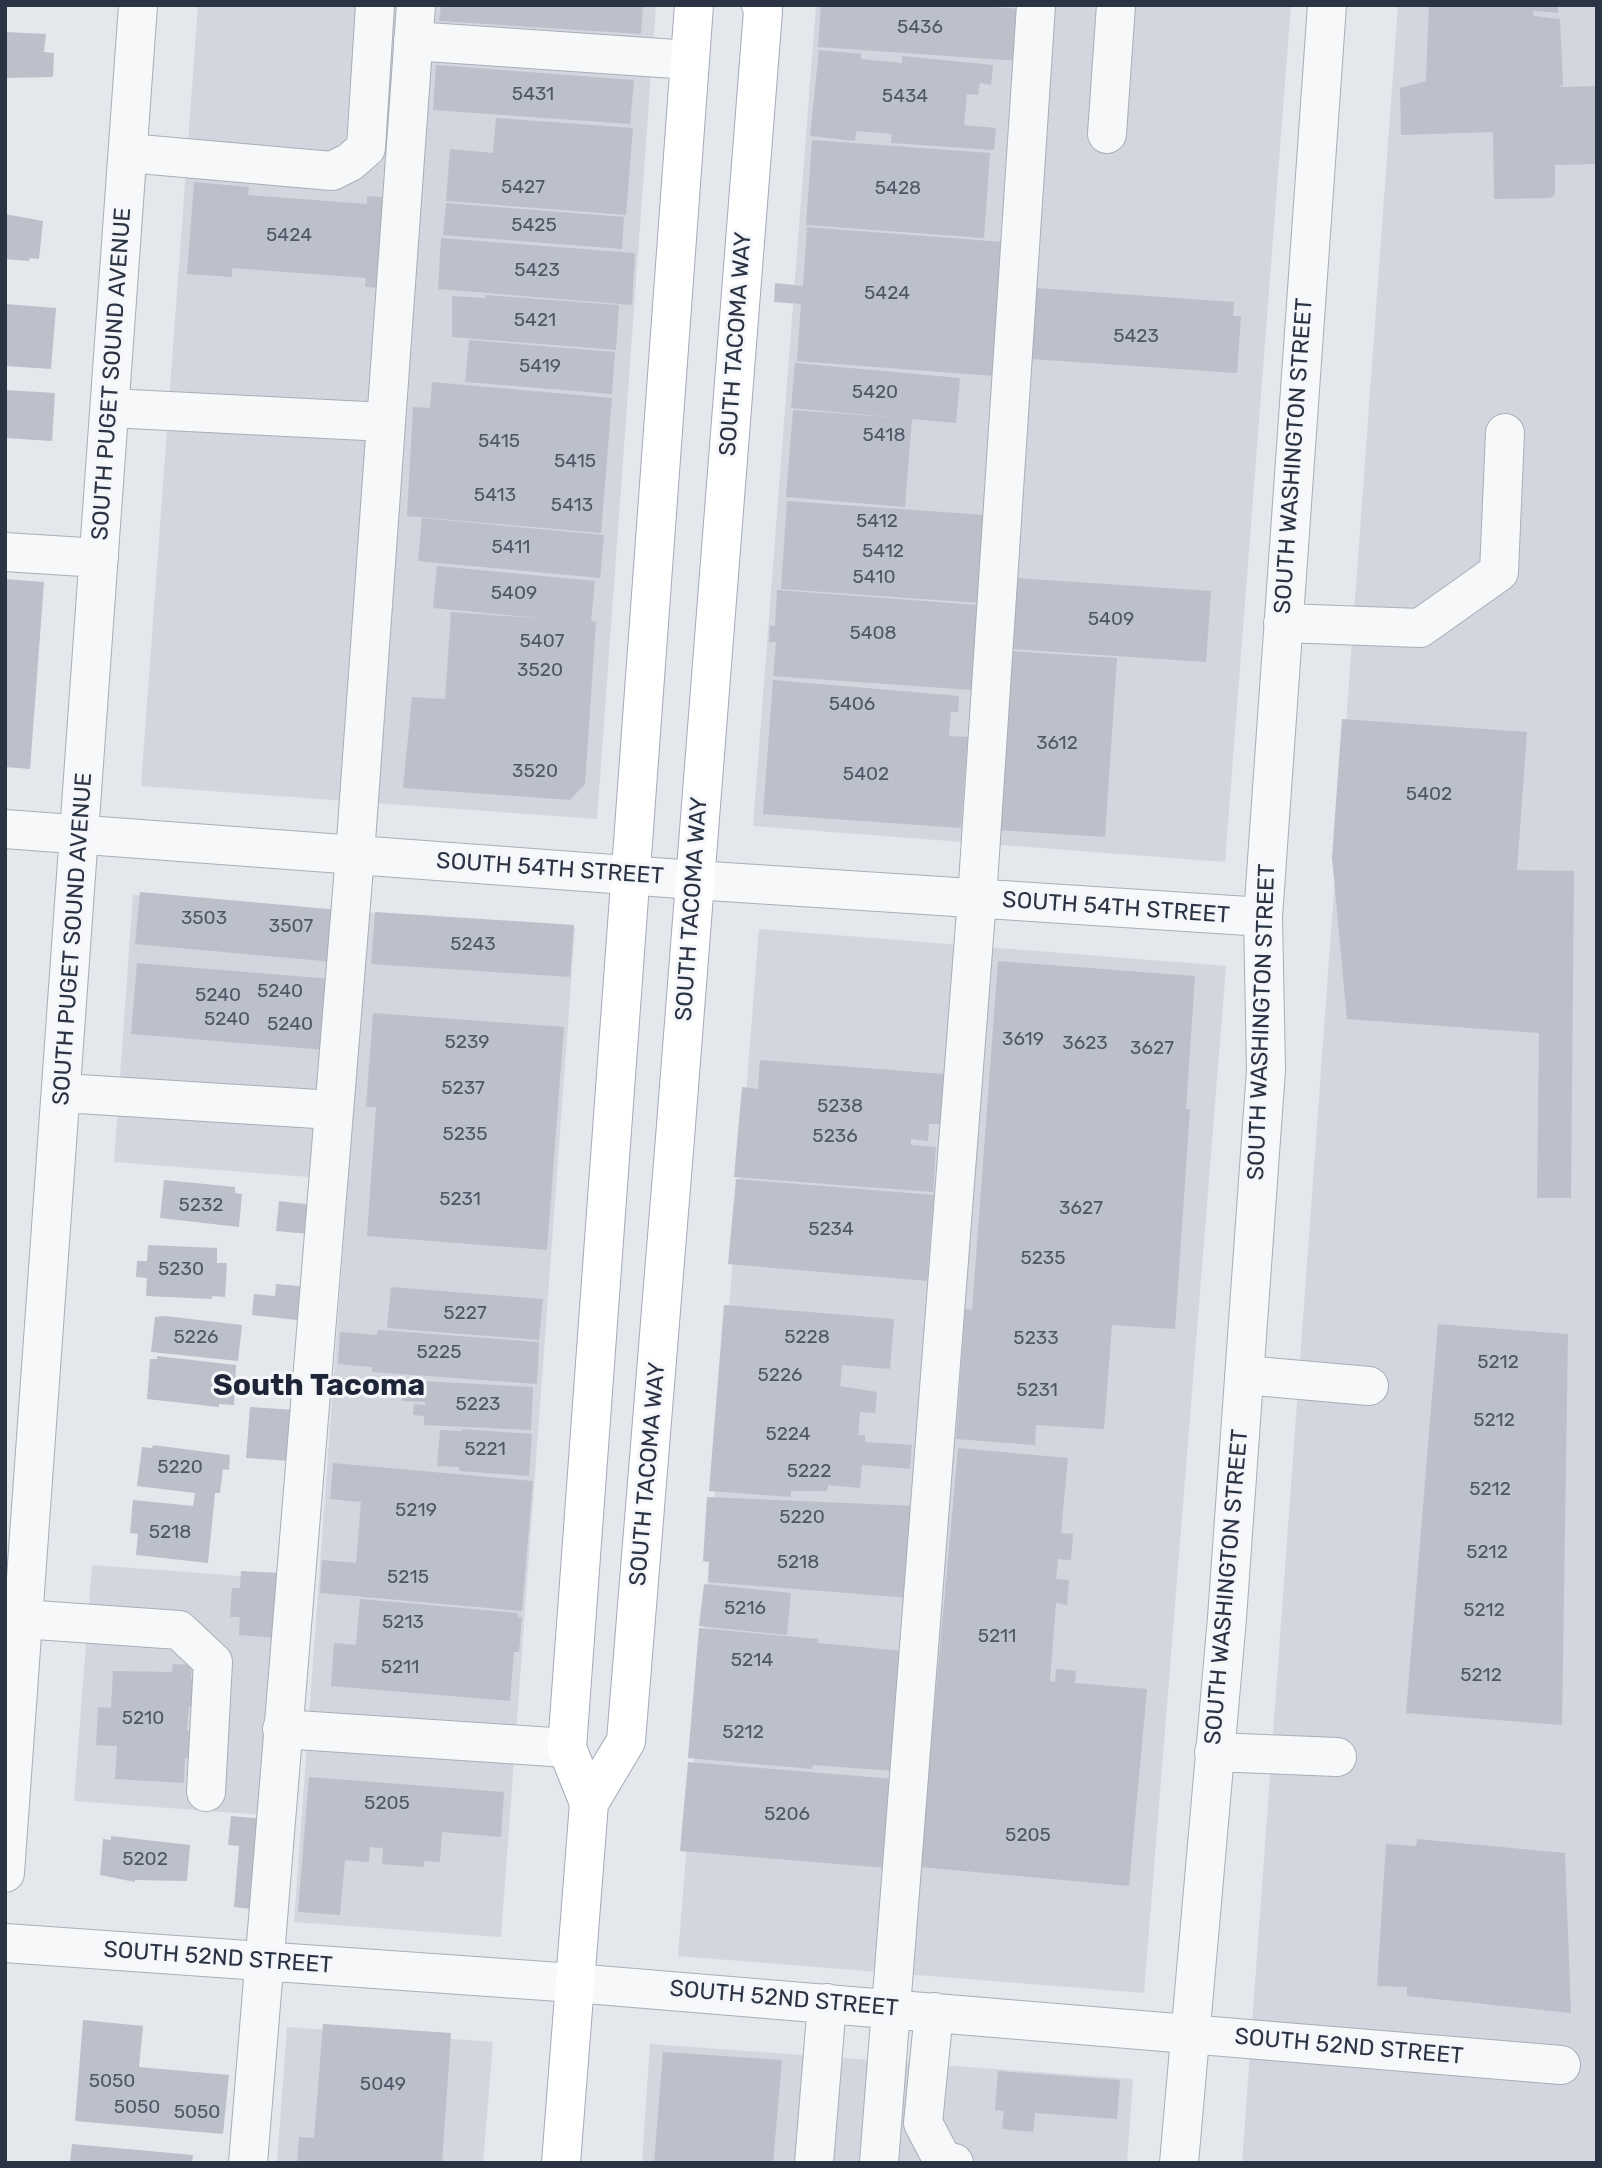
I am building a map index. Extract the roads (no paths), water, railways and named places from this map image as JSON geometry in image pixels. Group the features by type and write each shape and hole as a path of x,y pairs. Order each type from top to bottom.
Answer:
{"main road":[{"name":"SOUTH TACOMA WAY","path":"589,1803 567,1748 694,5"},
{"name":"SOUTH TACOMA WAY","path":"561,2163 589,1803 626,1741 763,11 761,5"}],"street":[{"name":"SOUTH PUGET SOUND AVENUE","path":"5,1873 63,1093 138,5"},
{"path":"128,153 332,172 350,162 366,148 375,5"},
{"path":"879,2163 977,899 1035,5"},
{"path":"1107,134 1116,5"},
{"name":"SOUTH WASHINGTON STREET","path":"1179,2163 1227,1618 1266,1070 1263,918 1326,5"},
{"path":"248,2163 262,1961 355,855 415,23 690,60"},
{"path":"110,408 385,422"},
{"path":"1283,623 1420,628 1499,572 1505,433"},
{"path":"5,552 99,558"},
{"name":"SOUTH 54TH STREET","path":"5,829 694,880 1263,918"},
{"path":"63,1093 333,1110"},
{"path":"1244,1375 1369,1386"},
{"path":"22,1619 179,1630 213,1662 206,1791"},
{"path":"282,1729 567,1748"},
{"path":"1214,1752 1337,1757"},
{"name":"SOUTH 52ND STREET","path":"5,1943 574,1983 1561,2065"},
{"path":"814,2163 827,2003"},
{"path":"934,2012 923,2123 943,2161 954,2163"}],"district":[{"name":"South Tacoma","path":"319,1386"}]}
